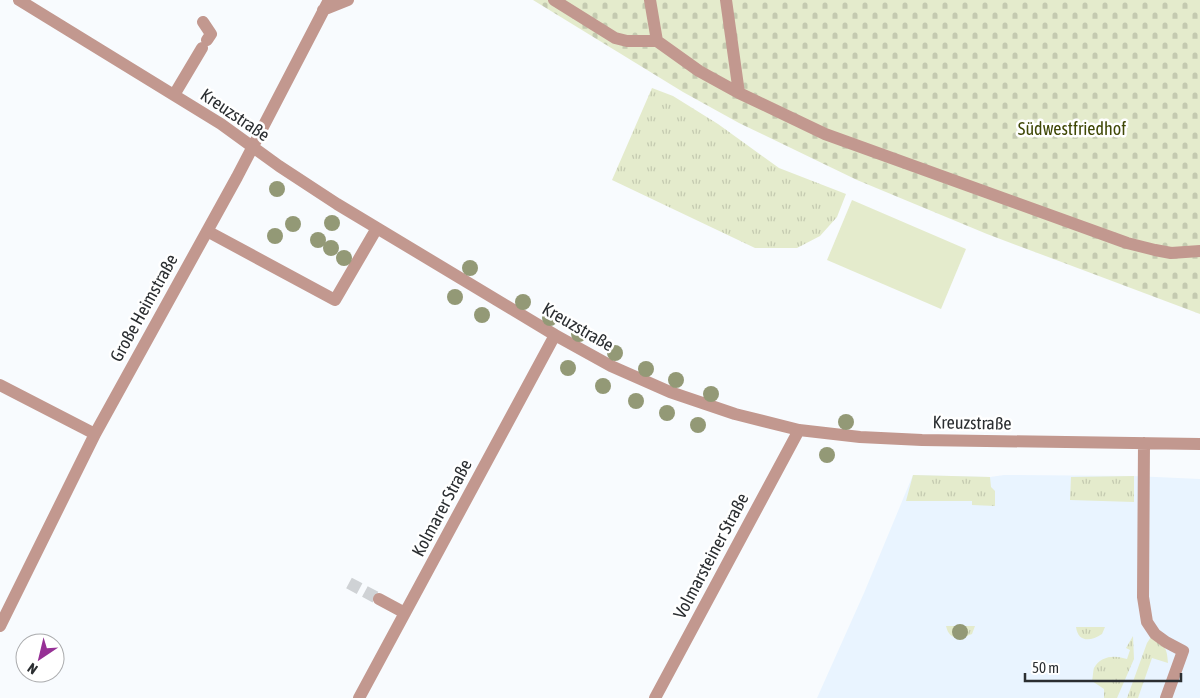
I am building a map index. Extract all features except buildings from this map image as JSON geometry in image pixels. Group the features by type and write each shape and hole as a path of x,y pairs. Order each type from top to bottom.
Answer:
{"street":[{"name":"Kreuzstraße","path":"19,0 221,124 252,148 337,204 555,335 611,366 670,392 735,414 799,430 860,437 922,440 1200,444"},
{"name":"Große Heimstraße","path":"0,626 95,434 252,148 326,5 348,0"},
{"path":"554,0 615,38 626,41 657,41 699,70 739,93 825,134 1127,243 1172,252 1200,251"},
{"path":"650,0 657,41"},
{"path":"726,0 739,93"},
{"path":"174,95 211,34 203,22"},
{"path":"207,231 335,300 377,228"},
{"name":"Kolmarer Straße","path":"360,698 555,335"},
{"path":"0,385 95,434"},
{"name":"Volmarsteiner Straße","path":"655,698 799,430"},
{"path":"1144,444 1143,596 1147,622 1155,634 1183,651 1166,698"},
{"path":"379,599 405,613"}],"shaded area":[{"path":"913,475 990,477 1004,475 1134,476 1200,479 1200,698 817,698 864,593"}],"green space":[{"name":"Südwestfriedhof","path":"533,0 1200,0 1200,314 987,234 857,180 739,123 683,92"},
{"path":"652,88 673,96 718,124 779,168 846,194 837,217 820,236 797,248 755,248 612,180"},
{"path":"852,200 966,249 941,309 827,260"},
{"path":"913,475 990,477 991,487 995,491 995,506 972,505 972,501 906,501"},
{"path":"1134,476 1134,502 1070,500 1071,477"},
{"path":"946,626 975,626 972,634 959,639 950,635"},
{"path":"1076,627 1105,627 1102,634 1085,639 1079,636"},
{"path":"1133,636 1134,659 1117,698 1104,698 1104,689 1092,681 1094,668 1105,658 1118,657 1127,659 1130,650 1126,648"},
{"path":"1151,637 1164,647 1168,663 1152,658 1138,698 1127,698 1147,643"}],"tunnel":[{"path":"349,583 379,599"}]}
